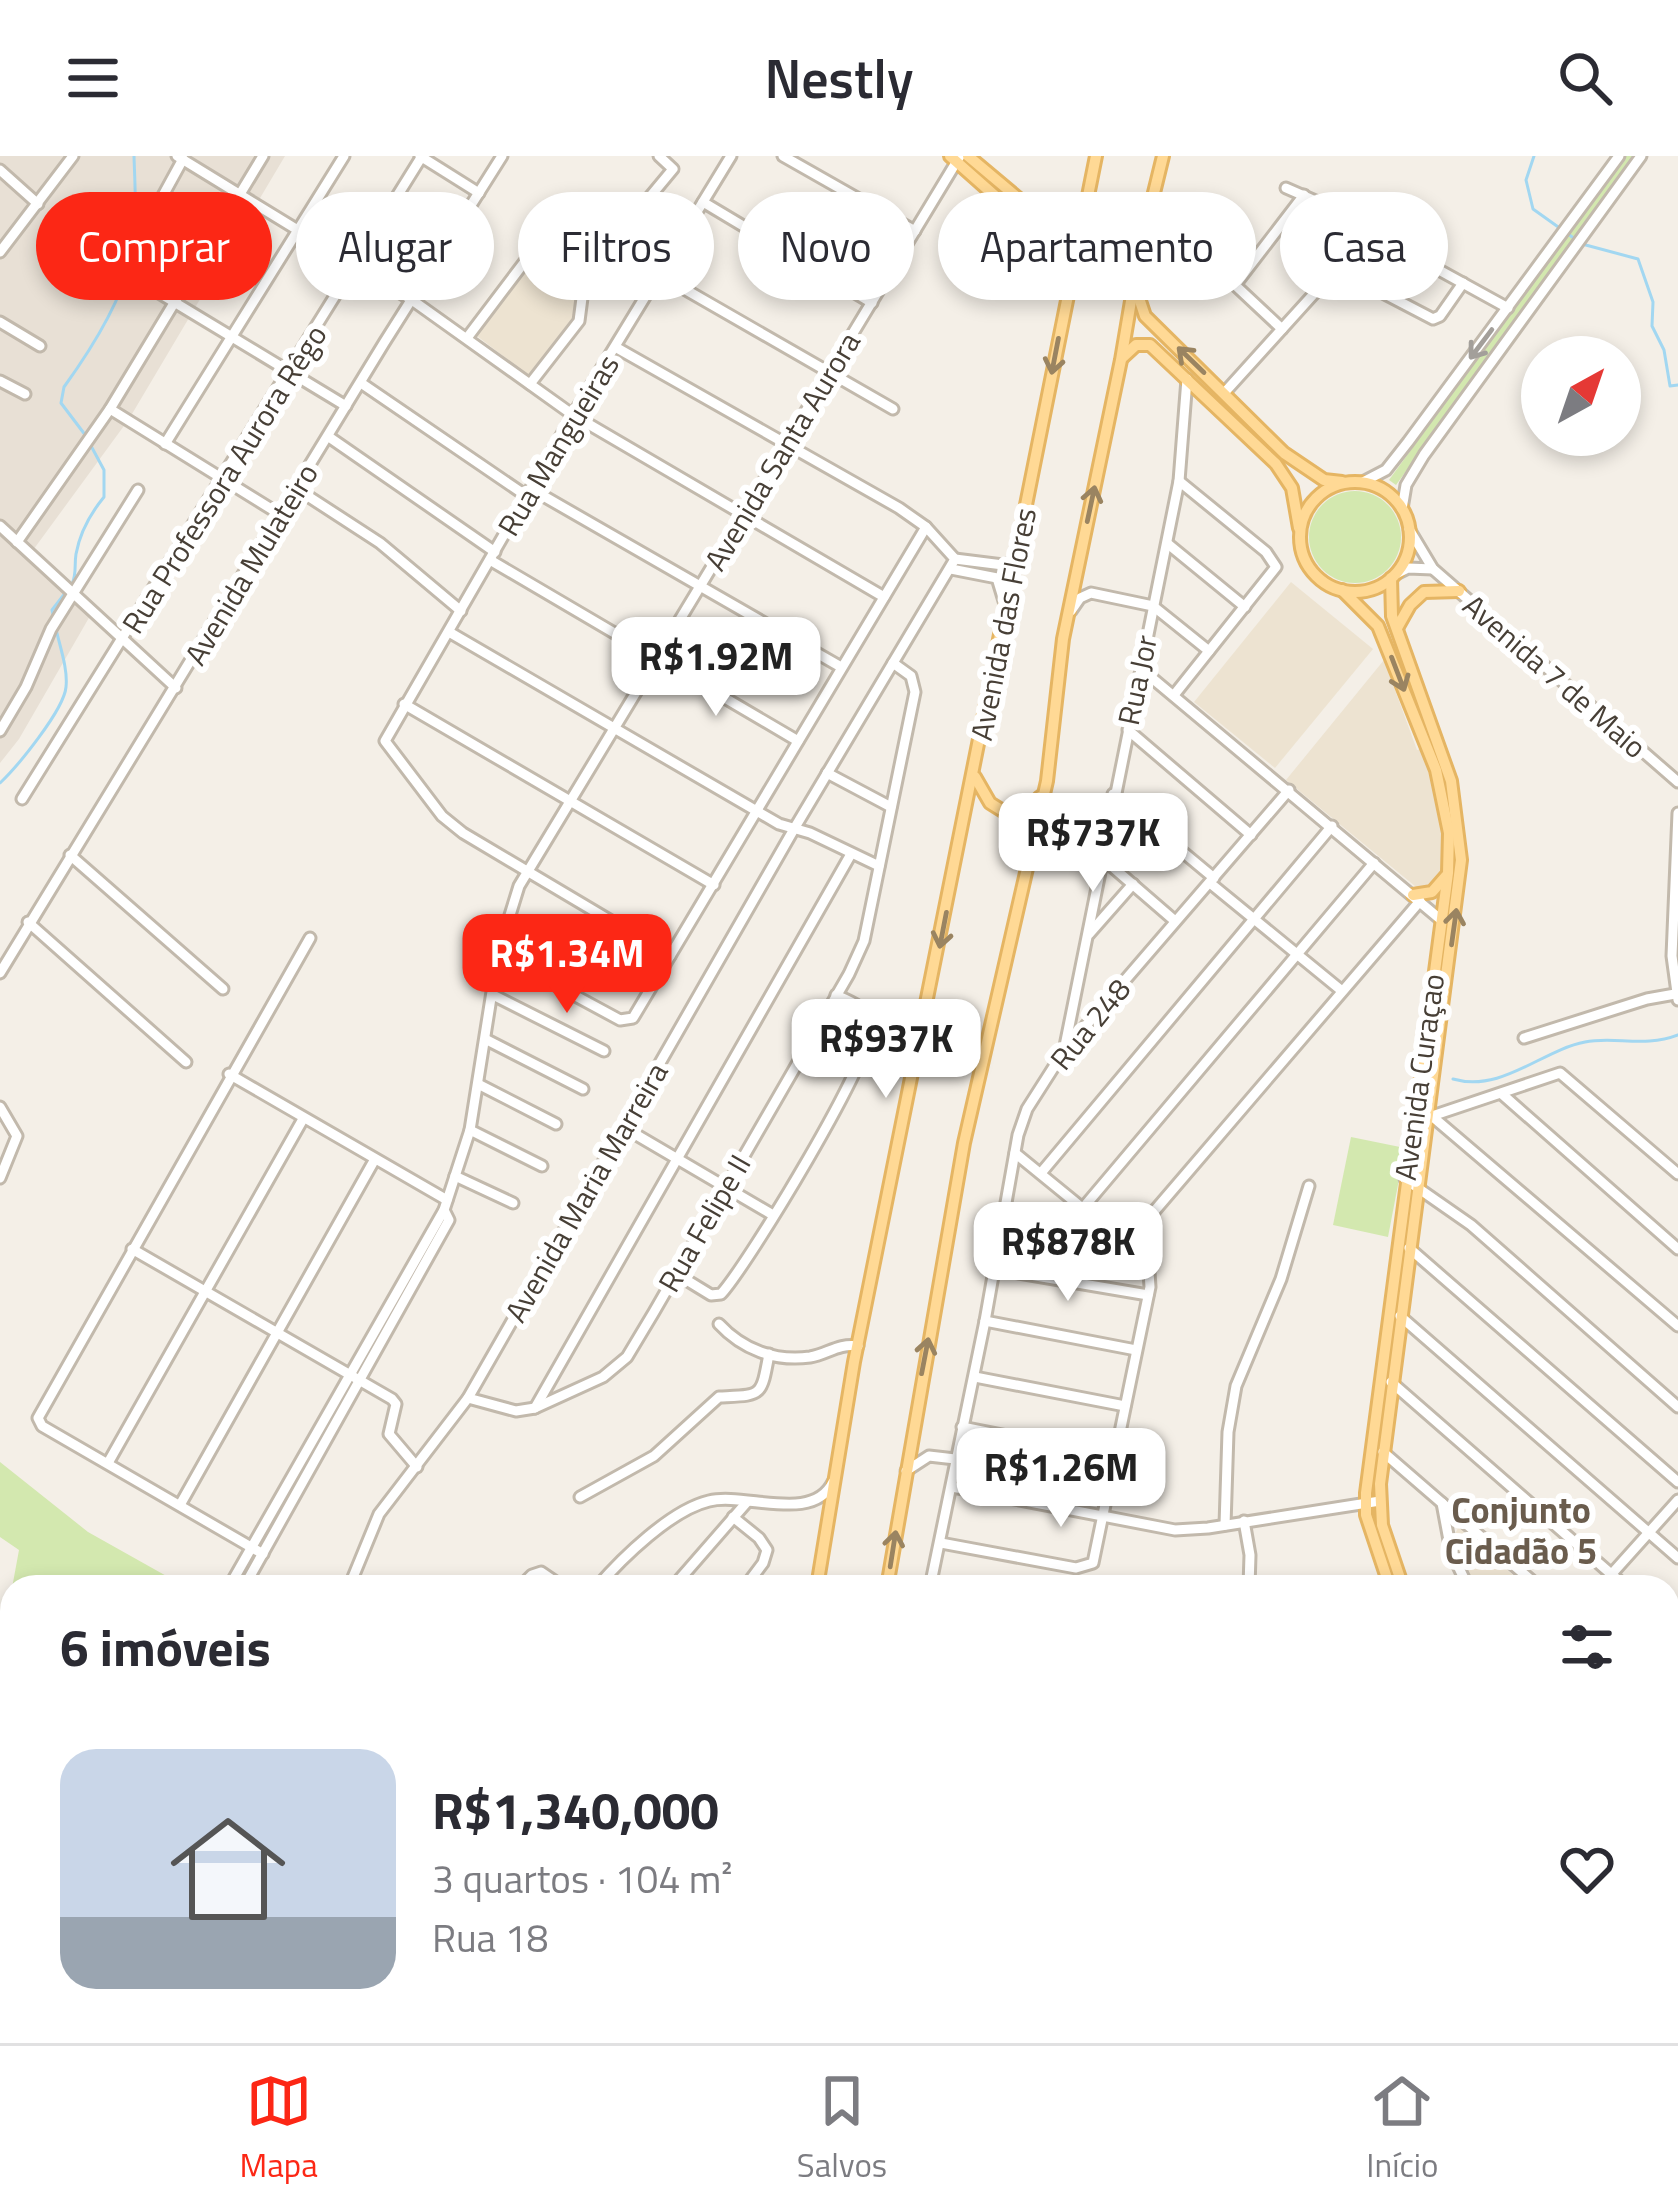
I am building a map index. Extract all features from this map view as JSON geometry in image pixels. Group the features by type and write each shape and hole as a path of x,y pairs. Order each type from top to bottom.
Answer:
{"main road":[{"name":"Avenida das Flores","path":"1090,192 1096,156"},
{"name":"Avenida das Flores","path":"1154,192 1162,156"},
{"path":"958,157 1005,192"},
{"path":"958,157 1056,250 1065,272 1065,306"},
{"name":"Avenida das Flores","path":"819,1575 858,1346 1066,300"},
{"name":"Avenida das Flores","path":"889,1575 964,1143 1046,781 1068,615 1131,300"},
{"path":"1121,360 1129,349 1144,343 1286,477 1292,488 1302,554 1325,583 1360,592 1394,576 1405,560 1409,529 1402,509 1389,494 1363,482 1324,480 1302,468 1145,316 1139,300"},
{"path":"1300,535 1306,511 1322,492 1345,482"},
{"name":"Avenida Curaçao","path":"1394,576 1390,604 1446,764 1459,820 1460,886 1429,1114 1410,1182 1409,1247 1383,1452 1380,1501 1398,1575"},
{"name":"Avenida Curaçao","path":"1342,590 1378,626 1436,770 1449,833 1410,1182 1365,1502 1386,1575"},
{"path":"1397,628 1424,592 1459,591"},
{"path":"974,774 990,803 1006,814 1029,808 1046,781"},
{"path":"1416,898 1432,892 1448,873"},
{"path":"1427,1014 1440,1019"}],"street":[{"path":"47,192 73,156"},
{"path":"243,192 263,156"},
{"path":"322,192 344,156"},
{"path":"421,156 477,192"},
{"name":"Rua Professora Aurora Rêgo","path":"400,192 421,156"},
{"name":"Avenida Mulateiro","path":"480,192 502,156"},
{"path":"530,384 579,321 585,275 673,169 659,156"},
{"name":"Rua Mangueiras","path":"709,192 731,156"},
{"path":"783,156 915,231"},
{"path":"1363,482 1386,470 1619,156"},
{"path":"1402,509 1406,485 1424,455 1641,156"},
{"path":"164,192 181,157 236,192"},
{"name":"Avenida Santa Aurora","path":"446,1205 470,1130 506,918 526,874 958,157"},
{"path":"0,170 36,203"},
{"path":"1286,188 1296,192"},
{"path":"0,252 36,207"},
{"path":"714,209 872,303"},
{"path":"1280,226 1234,285 1282,329"},
{"path":"165,444 296,236"},
{"path":"467,338 518,271"},
{"path":"1448,275 1508,308"},
{"path":"1397,300 1433,319 1463,283"},
{"path":"170,300 346,406"},
{"path":"17,542 178,300"},
{"name":"Rua Professora Aurora Rêgo","path":"22,799 334,300"},
{"path":"412,300 573,416 884,597"},
{"name":"Avenida Mulateiro","path":"0,973 412,300"},
{"name":"Rua Mangueiras","path":"526,874 442,816 387,746 386,735 645,300"},
{"path":"702,300 893,409"},
{"path":"1225,392 1308,300"},
{"path":"0,322 40,346"},
{"path":"616,348 926,526 953,564 997,578 1003,593 1002,631"},
{"name":"Rua Jor","path":"1064,1052 1113,794 1168,544 1179,481 1187,379"},
{"path":"0,381 25,394"},
{"path":"361,383 531,493 841,668"},
{"path":"110,409 280,515"},
{"path":"329,437 492,556 798,741"},
{"path":"1174,695 1275,570 1266,552 1179,481"},
{"path":"297,489 380,543 461,611"},
{"path":"0,731 51,629 138,490"},
{"path":"0,526 176,688"},
{"path":"498,954 620,1020 634,1018 926,526"},
{"name":"Avenida 7 de Maio","path":"1409,529 1433,569 1678,782"},
{"path":"1168,544 1245,607"},
{"path":"953,564 1015,561"},
{"name":"Avenida Maria Marreira","path":"354,1575 379,1514 468,1398 794,829 953,564"},
{"path":"1078,567 1091,593"},
{"path":"1394,576 1408,568 1433,569"},
{"path":"1068,615 1075,602 1091,593 1153,606 1208,651"},
{"path":"449,632 758,812 879,866"},
{"name":"Rua Felipe II","path":"535,1408 617,1368 627,1357 864,941 915,692 910,676 893,663"},
{"path":"1140,668 1440,920"},
{"path":"404,704 714,885"},
{"path":"1127,729 1251,835"},
{"path":"827,773 891,807"},
{"name":"Rua 248","path":"933,1575 1027,1108 1064,1052 1289,790"},
{"path":"1113,794 1342,991"},
{"path":"1523,1038 1647,999 1676,997 1672,956 1678,813"},
{"path":"1041,1173 1332,826"},
{"path":"468,1398 495,1408 535,1408 851,854"},
{"path":"70,855 223,989"},
{"path":"1101,857 1175,921"},
{"path":"1083,1208 1375,863"},
{"path":"526,874 670,956"},
{"path":"1088,936 1133,884"},
{"path":"1127,1244 1416,898"},
{"path":"28,922 186,1062"},
{"path":"263,1554 38,1421 229,1074 310,938"},
{"path":"493,995 604,1051"},
{"path":"675,1274 712,1295 721,1294 852,1079 869,1042 871,1020 865,1011 836,995"},
{"path":"487,1040 584,1089"},
{"path":"229,1074 446,1205 449,1220 251,1575"},
{"path":"1429,1114 1552,1074 1565,1075 1678,1174"},
{"path":"478,1084 556,1124"},
{"path":"1502,1094 1678,1249"},
{"path":"0,1107 17,1136 0,1178"},
{"path":"1429,1114 1678,1326"},
{"path":"108,1463 303,1119"},
{"path":"623,1127 773,1215"},
{"path":"470,1130 542,1166"},
{"path":"941,1543 1076,1568 1093,1563 1148,1295 1151,1279 1146,1266 1127,1244 1015,1153"},
{"path":"180,1504 374,1159"},
{"path":"455,1176 513,1203"},
{"path":"1410,1182 1486,1238 1678,1407"},
{"path":"1225,1525 1228,1432 1235,1386 1281,1280 1310,1186"},
{"path":"236,1575 446,1205"},
{"path":"1409,1247 1678,1482"},
{"path":"132,1249 351,1373 396,1404 389,1435 417,1467"},
{"path":"995,1269 1148,1295"},
{"path":"1400,1316 1678,1558"},
{"path":"986,1322 1136,1350"},
{"path":"719,1324 737,1343 769,1354 811,1357 844,1344 858,1346"},
{"path":"580,1497 654,1456 719,1397 746,1399 757,1394 769,1354"},
{"path":"975,1377 1125,1406"},
{"path":"1391,1382 1611,1574 1678,1500"},
{"path":"962,1427 1117,1458"},
{"path":"911,1433 928,1456"},
{"path":"1383,1452 1525,1575"},
{"path":"906,1471 928,1456 955,1459"},
{"path":"609,1575 633,1550 694,1507 714,1499 810,1502 826,1496 834,1479"},
{"path":"952,1487 1158,1529 1225,1525 1380,1501"},
{"path":"684,1575 747,1502"},
{"path":"810,1502 823,1511 824,1540"},
{"path":"1442,1502 1451,1551 1462,1575"},
{"path":"733,1516 767,1550 755,1575"},
{"path":"1244,1521 1249,1575"}],"shaded area":[{"path":"0,156 285,156 264,192 36,192 36,300 200,300 129,419 28,557 90,616 19,739 0,763"},
{"path":"518,274 518,300 577,300 575,324 532,378 473,333"},
{"path":"1291,582 1373,649 1275,768 1194,702"},
{"path":"1384,660 1417,750 1424,748 1441,812 1442,871 1421,891 1286,780"},
{"path":"1459,1526 1513,1575 1470,1575 1453,1538"}],"green space":[{"path":"1625,156 1635,156 1396,485 1389,480"},
{"path":"1355,491 1387,505 1401,537 1387,569 1355,583 1323,569 1309,537 1323,505"},
{"path":"1351,1137 1405,1148 1388,1237 1333,1225"},
{"path":"0,1462 88,1532 165,1575 14,1575 19,1550 0,1537"}],"waterway":[{"path":"86,436 61,403 64,387 103,327 125,278 134,235 134,156"},
{"path":"1534,156 1526,180 1533,209 1582,244 1638,259 1653,302 1652,326 1664,350 1670,386 1678,385"},
{"path":"72,584 80,538 104,497 104,470 90,444"},
{"path":"54,619 52,610 66,592"},
{"path":"0,783 39,738 63,697 66,673 56,629"},
{"path":"1453,1079 1471,1082 1505,1076 1585,1042 1654,1041 1678,1035"}],"district":[{"name":"Conjunto Cidadão 5","path":"1521,1530"}]}
